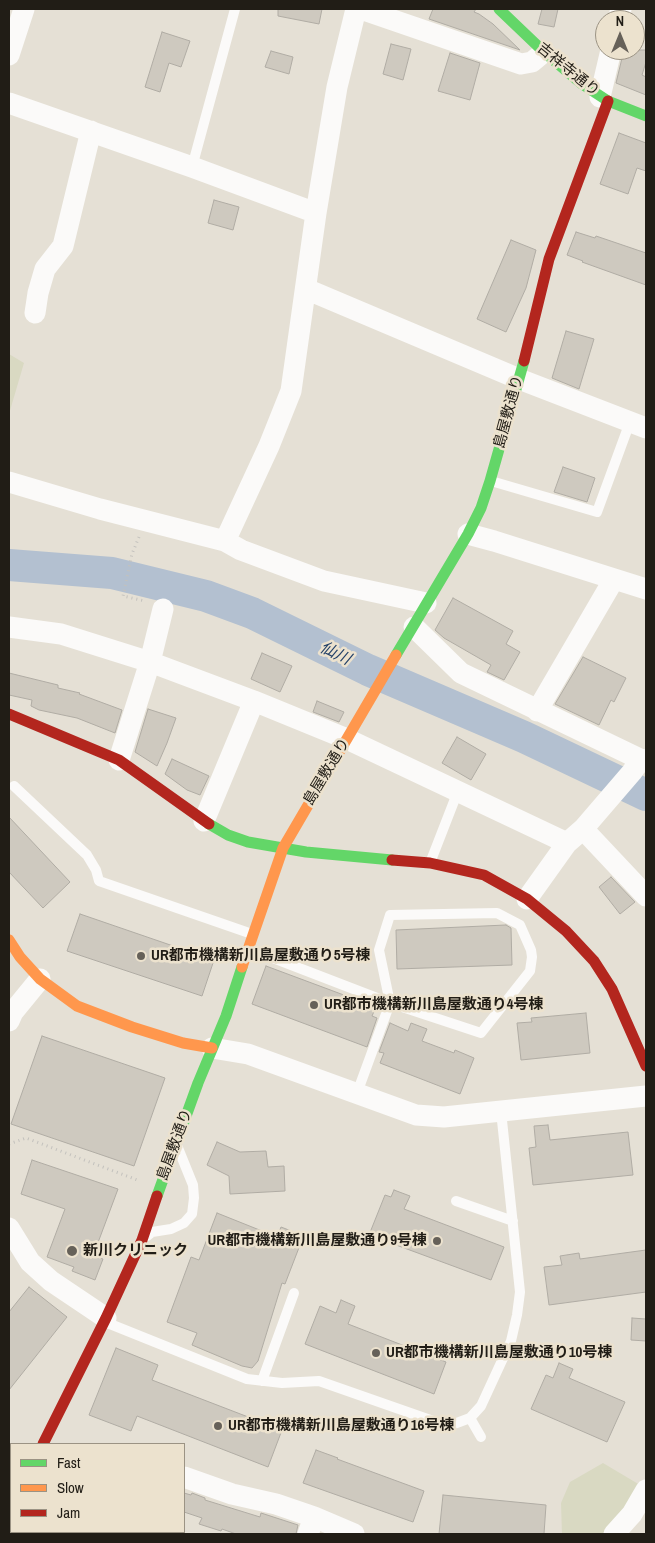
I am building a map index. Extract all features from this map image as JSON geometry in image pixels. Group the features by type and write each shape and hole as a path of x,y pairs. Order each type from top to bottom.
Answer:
{"street":[{"path":"9,55 24,9"},
{"path":"225,541 269,446 292,390 316,213 337,87 356,9"},
{"path":"362,9 521,64 532,62 544,52"},
{"name":"吉祥寺通り","path":"499,9 544,52 604,99 646,116"},
{"name":"島屋敷通り","path":"44,1443 105,1320 142,1240 175,1143 226,1016 283,848 414,627 481,508 519,378 549,259 604,99 610,60"},
{"path":"10,107 91,131 316,213"},
{"path":"35,313 38,293 45,269 63,246 91,131"},
{"path":"306,289 519,378 638,425"},
{"path":"9,482 100,509 225,541 249,553 324,581 426,603"},
{"path":"468,534 646,589"},
{"path":"537,711 614,579"},
{"path":"119,760 150,662 155,605"},
{"path":"9,627 61,634 150,662 254,701 347,739 458,791 575,836 646,896"},
{"path":"414,627 461,673 640,764 575,836 527,900"},
{"path":"204,821 254,701"},
{"path":"9,714 119,760 204,821 228,835 248,842 283,848 459,868 484,875 527,900 566,931 594,961 612,989 646,1066"},
{"path":"9,941 40,979 77,1006 132,1027 183,1043 248,1054 416,1115 444,1118 646,1096"},
{"path":"9,1021 13,1012 40,979"},
{"path":"9,1228 30,1262 51,1281 105,1320"},
{"path":"185,1477 232,1494 276,1504 311,1526 354,1534"},
{"path":"614,1534 632,1514 646,1490"}],"lane":[{"path":"192,167 235,9"},
{"path":"490,481 598,512 638,425"},
{"path":"14,786 87,855 96,870 99,881 254,934"},
{"path":"430,864 458,791"},
{"path":"273,958 390,1003 481,1033 530,971 531,950 520,925 496,913 390,915 379,950 390,1003 357,1093"},
{"path":"105,1320 247,1379 282,1383 319,1381 439,1423 454,1424 470,1418 481,1406 511,1341 520,1292 501,1111"},
{"path":"142,1240 152,1232 171,1229 184,1223 192,1214 194,1198 192,1185 175,1143"},
{"path":"456,1201 513,1221"},
{"path":"262,1381 294,1293"},
{"path":"470,1418 481,1437"}],"path":[{"path":"132,554 123,596 155,605"},
{"path":"9,1144 26,1138 159,1188"}],"green space":[{"path":"9,354 24,363 9,414"},
{"path":"603,1463 640,1485 626,1509 602,1534 562,1534 561,1503 570,1482"}],"building":[{"path":"278,9 322,9 319,24 278,16"},
{"path":"433,9 476,9 474,12 493,24 520,50 429,19"},
{"path":"542,9 558,9 554,27 538,24"},
{"path":"162,32 190,41 181,67 169,63 160,92 145,87"},
{"path":"391,44 411,49 403,80 383,74"},
{"path":"646,50 646,62 642,75 646,77 646,95 616,83 622,60 645,60"},
{"path":"271,51 293,57 289,74 265,67"},
{"path":"450,53 480,63 470,100 438,91"},
{"path":"619,133 646,143 646,171 637,168 628,194 600,184"},
{"path":"214,200 239,207 233,230 208,223"},
{"path":"576,232 595,238 596,236 646,253 646,285 567,255"},
{"path":"511,240 536,250 526,288 506,332 477,319"},
{"path":"566,331 594,339 579,389 552,378"},
{"path":"563,467 595,478 587,502 554,492"},
{"path":"453,598 513,631 506,644 520,652 504,680 487,672 491,665 444,638 435,630"},
{"path":"262,653 292,666 280,692 251,679"},
{"path":"583,657 626,678 614,702 611,700 599,725 555,704"},
{"path":"9,673 58,685 58,688 80,693 122,710 115,733 77,718 39,710 31,706 32,700 9,695"},
{"path":"317,701 344,712 339,722 313,712"},
{"path":"148,709 176,718 157,766 135,752"},
{"path":"457,737 486,754 471,780 442,763"},
{"path":"172,759 209,776 200,795 187,790 165,774"},
{"path":"9,817 70,882 43,908 9,872"},
{"path":"611,877 635,902 620,914 599,887"},
{"name":"UR都市機構新川島屋敷通り5号棟","path":"80,914 214,960 202,996 67,951"},
{"path":"506,925 511,928 512,965 397,969 396,930"},
{"name":"UR都市機構新川島屋敷通り4号棟","path":"266,966 376,1007 372,1016 377,1018 367,1047 252,1004"},
{"path":"586,1013 590,1053 521,1060 517,1023 532,1022 531,1018"},
{"path":"390,1023 408,1031 411,1023 427,1029 422,1041 454,1053 455,1050 474,1058 460,1094 380,1063 384,1053 379,1052"},
{"path":"42,1036 165,1078 134,1166 11,1124"},
{"path":"548,1125 550,1140 628,1132 633,1175 533,1185 529,1148 536,1147 534,1126"},
{"path":"217,1142 240,1152 266,1151 268,1167 284,1166 285,1191 230,1194 229,1176 207,1165"},
{"path":"32,1160 118,1189 93,1256 103,1259 95,1280 72,1271 74,1267 47,1257 65,1209 21,1194"},
{"name":"UR都市機構新川島屋敷通り9号棟","path":"394,1190 410,1196 404,1209 504,1247 491,1280 369,1235 385,1195 391,1197"},
{"path":"217,1213 277,1237 281,1227 294,1232 291,1241 300,1245 285,1284 282,1283 258,1361 252,1368 242,1366 192,1345 197,1333 167,1322 191,1257 199,1260"},
{"path":"646,1250 646,1292 549,1305 544,1267 562,1265 560,1256 579,1253 580,1259"},
{"path":"29,1287 67,1317 9,1390 9,1312"},
{"name":"UR都市機構新川島屋敷通り10号棟","path":"341,1300 355,1306 348,1324 446,1362 434,1394 305,1344 320,1306 336,1313"},
{"path":"632,1318 646,1319 646,1341 631,1340"},
{"path":"116,1348 158,1365 152,1380 282,1430 268,1467 137,1416 131,1431 89,1415"},
{"path":"559,1363 573,1369 569,1378 625,1402 607,1442 531,1409 546,1375 553,1378"},
{"path":"316,1450 424,1491 413,1522 303,1483"},
{"path":"185,1493 191,1495 192,1493 205,1498 205,1500 260,1517 261,1513 298,1525 296,1534 236,1534 199,1524 202,1518 185,1512"},
{"path":"443,1495 546,1505 544,1534 439,1534"}],"waterway":[{"name":"仙川","path":"9,565 112,573 206,596 252,613 368,670 524,737 646,795"}],"traffic: fast":[{"path":"499,9 544,52 582,84 608,101 646,116"},
{"path":"396,655 468,534 481,508 524,361"},
{"path":"209,824 228,835 248,842 306,852 392,860"},
{"path":"157,1196 198,1083 226,1016 242,967"}],"traffic: slow":[{"path":"242,967 283,848 396,655"},
{"path":"9,940 20,957 40,979 77,1006 132,1027 183,1043 212,1048"}],"traffic: jam":[{"path":"524,361 549,259 608,101"},
{"path":"9,714 119,760 209,824"},
{"path":"392,860 430,863 484,875 527,899 566,931 594,961 612,989 646,1066"},
{"path":"44,1443 106,1318 142,1240 157,1196"}],"place":[{"name":"UR都市機構新川島屋敷通り5号棟","path":"141,956"},
{"name":"UR都市機構新川島屋敷通り4号棟","path":"314,1005"},
{"name":"UR都市機構新川島屋敷通り9号棟","path":"437,1241"},
{"name":"新川クリニック","path":"72,1251"},
{"name":"UR都市機構新川島屋敷通り10号棟","path":"376,1353"},
{"name":"UR都市機構新川島屋敷通り16号棟","path":"218,1426"}]}
